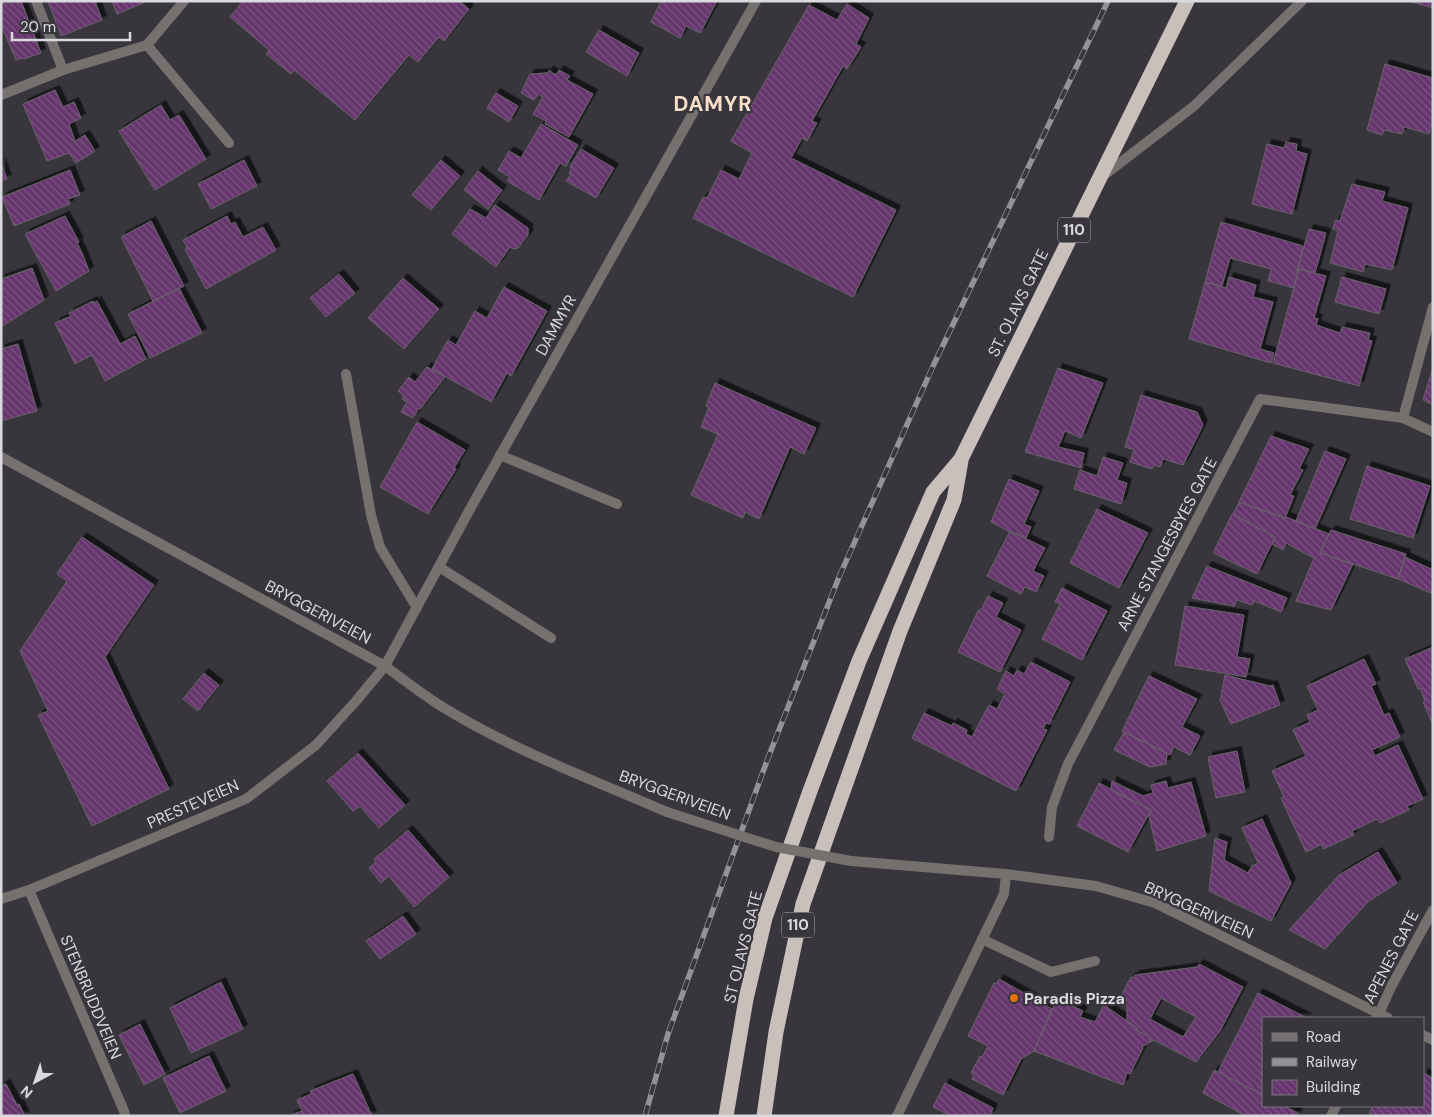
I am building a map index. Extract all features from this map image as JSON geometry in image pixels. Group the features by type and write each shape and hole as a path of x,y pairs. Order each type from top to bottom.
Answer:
{"highway":[{"name":"ST. OLAVS GATE","path":"831,734 859,661 934,492 961,459 1187,1"},
{"name":"ST. OLAVS GATE","path":"764,1116 776,1032 803,904 900,631 954,500 961,459"},
{"name":"ST OLAVS GATE","path":"726,1116 746,999 765,918 831,734"}],"street":[{"path":"36,1 63,70"},
{"path":"1,95 63,70 148,45 184,1"},
{"name":"DAMMYR","path":"386,666 500,455 756,1"},
{"path":"1100,179 1194,106 1302,1"},
{"path":"148,45 228,142"},
{"path":"1433,307 1403,418 1433,432"},
{"path":"346,374 371,515 380,547 417,608"},
{"name":"ARNE STANGESBYES GATE","path":"1049,837 1052,807 1068,764 1260,399 1403,418"},
{"path":"500,455 617,504"},
{"name":"BRYGGERIVEIEN","path":"1,457 386,666 442,707 536,756 667,812 776,847 851,860 1006,874 1096,886 1155,903 1381,1017"},
{"path":"439,567 551,638"},
{"name":"PRESTEVEIEN","path":"1,899 29,890 246,799 316,745 386,666"},
{"path":"897,1116 1004,894 1006,874"},
{"name":"STENBRUDDVEIEN","path":"29,890 125,1116"},
{"name":"APENES GATE","path":"1381,1017 1391,987 1433,910"},
{"path":"982,939 1051,972 1095,961"}],"building":[{"path":"11,1 21,1 41,53 16,60 1,25 1,3 4,2 5,4"},
{"path":"48,1 95,1 102,20 61,36"},
{"path":"112,1 148,1 117,14"},
{"path":"243,1 459,1 469,9 444,41 439,37 418,62 409,55 355,120 294,70 291,74 266,54 269,50 230,17"},
{"path":"661,1 717,1 700,33 686,26 680,38 651,22"},
{"path":"1408,1 1433,1 1433,8"},
{"path":"847,4 869,18 856,44 861,47 847,69 843,66 812,121 817,123 807,141 802,138 791,158 896,210 853,297 693,218 703,197 707,198 721,170 739,179 752,153 731,141 809,5 837,20"},
{"path":"599,30 639,53 627,76 586,52"},
{"path":"1385,64 1433,78 1433,119 1429,134 1404,127 1402,134 1384,130 1382,135 1367,130"},
{"path":"549,70 557,74 559,70 570,76 567,80 593,94 569,137 545,124 546,121 533,114 543,97 538,94 534,100 521,93 530,74 548,73"},
{"path":"55,90 63,107 74,102 81,118 69,124 75,141 85,135 95,151 76,163 69,153 47,161 23,104"},
{"path":"496,93 518,106 509,122 487,108"},
{"path":"161,105 170,120 179,115 206,159 155,190 119,131"},
{"path":"541,124 578,145 566,166 560,163 539,200 507,181 510,177 498,170 509,151 521,158"},
{"path":"1286,142 1297,144 1296,151 1307,154 1292,214 1252,204 1267,144 1284,148"},
{"path":"581,149 614,168 596,198 566,181 571,174 569,173 572,168 570,167"},
{"path":"244,160 257,186 211,209 198,184"},
{"path":"441,160 460,176 431,210 412,195"},
{"path":"1,163 7,179 1,181"},
{"path":"70,170 80,195 68,199 70,204 14,226 2,197"},
{"path":"478,171 502,190 488,209 464,190"},
{"path":"1352,184 1385,192 1382,201 1408,208 1392,270 1365,264 1363,272 1330,263 1338,231 1333,229 1335,220 1340,221"},
{"path":"495,205 528,228 528,235 518,248 513,249 510,247 496,267 452,234 470,209 486,218"},
{"path":"65,216 79,242 77,243 89,271 56,291 25,234"},
{"path":"227,216 231,224 235,222 243,237 263,227 276,250 206,289 185,249 187,247 183,240"},
{"path":"151,221 184,286 153,301 121,237"},
{"path":"1221,222 1303,246 1294,288 1268,281 1271,269 1230,258 1222,286 1205,282"},
{"path":"1309,229 1326,233 1315,273 1299,269 1297,271"},
{"path":"32,268 44,300 1,327 1,279"},
{"path":"1299,269 1326,276 1314,318 1318,319 1316,325 1340,333 1342,327 1370,333 1368,340 1372,341 1359,386 1273,363"},
{"path":"339,274 355,293 326,317 310,298"},
{"path":"1229,277 1256,285 1253,297 1273,302 1260,349 1274,353 1271,363 1189,339 1205,282 1226,288"},
{"path":"1342,277 1386,289 1379,314 1335,302"},
{"path":"403,278 439,309 404,349 368,318"},
{"path":"504,287 547,311 511,376 507,373 491,402 432,369 448,340 456,345 475,311 487,318"},
{"path":"179,288 202,333 150,358 128,314"},
{"path":"93,301 94,303 97,301 120,344 135,336 146,359 105,381 92,355 75,364 55,323 71,316 69,313"},
{"path":"18,344 37,411 1,421 1,349"},
{"path":"427,367 445,377 413,418 401,412 407,402 402,399 404,396 398,391 409,377 415,382"},
{"path":"1433,367 1433,405 1423,400"},
{"path":"1058,368 1103,383 1081,438 1065,431 1058,447 1084,453 1081,468 1025,452"},
{"path":"715,383 816,428 804,454 790,447 759,519 745,512 743,518 691,495 718,434 701,427 709,407 706,406"},
{"path":"1141,395 1197,412 1203,425 1183,465 1163,459 1160,467 1154,465 1152,469 1130,462 1134,450 1125,447"},
{"path":"417,422 465,450 454,468 456,469 428,514 380,487"},
{"path":"1271,436 1309,449 1299,469 1303,470 1290,495 1294,496 1285,518 1239,502"},
{"path":"1325,451 1346,459 1315,529 1296,521"},
{"path":"1103,457 1123,463 1117,480 1127,483 1121,504 1074,489 1080,470 1097,476"},
{"path":"1367,466 1430,486 1413,538 1350,519"},
{"path":"1009,479 1039,491 1024,524 1031,527 1026,538 991,522"},
{"path":"1239,502 1286,517 1329,534 1320,553 1353,564 1331,610 1296,601 1314,558 1286,543 1283,550 1272,544 1275,537 1233,514"},
{"path":"1097,509 1148,533 1119,588 1070,563"},
{"path":"1232,514 1275,537 1257,574 1213,553"},
{"path":"1331,530 1406,554 1398,579 1320,553"},
{"path":"1010,531 1045,548 1033,571 1044,576 1036,592 1025,587 1021,594 987,576"},
{"path":"82,537 154,585 105,657 169,789 92,826 38,715 48,711 20,651 67,581 57,574"},
{"path":"1405,557 1431,569 1433,566 1433,594 1398,579"},
{"path":"1207,566 1287,598 1281,612 1254,601 1252,605 1237,600 1234,606 1192,598"},
{"path":"1062,588 1107,611 1082,660 1042,639 1060,604 1055,602"},
{"path":"988,596 1003,603 996,617 1021,630 1000,672 958,652 979,609 981,610"},
{"path":"1185,606 1244,615 1237,657 1250,659 1246,677 1175,665"},
{"path":"1433,647 1433,725 1423,702 1425,701 1420,688 1418,689 1405,659"},
{"path":"1364,659 1376,684 1371,686 1384,715 1389,713 1400,737 1372,750 1375,756 1398,745 1423,799 1407,806 1409,810 1380,823 1377,819 1352,831 1354,835 1323,849 1322,844 1306,852 1281,798 1284,797 1272,771 1306,756 1293,730 1310,722 1307,715 1318,710 1307,686"},
{"path":"1031,662 1070,682 1049,724 1046,723 1043,729 1047,730 1016,791 912,738 924,713 952,726 953,723 967,730 966,734 972,737 989,705 997,709 1005,694 997,689 1006,671 1014,676 1017,670 1024,674"},
{"path":"204,673 219,685 198,711 183,699"},
{"path":"1225,675 1270,686 1273,685 1280,705 1231,724 1220,700"},
{"path":"1149,676 1197,699 1182,727 1200,736 1190,755 1174,747 1170,755 1122,731"},
{"path":"1124,732 1167,753 1166,764 1150,767 1114,750"},
{"path":"1237,751 1245,792 1216,798 1208,757"},
{"path":"358,753 405,805 379,828 360,806 353,811 327,781"},
{"path":"1112,781 1143,796 1153,793 1151,785 1166,781 1168,788 1191,782 1206,836 1157,851 1149,816 1151,810 1111,790"},
{"path":"1099,783 1151,810 1128,852 1077,826"},
{"path":"1262,819 1291,883 1271,921 1209,891 1215,838 1227,842 1224,860 1248,873 1252,866 1258,863 1242,828"},
{"path":"408,830 449,877 414,907 389,876 381,883 369,868 376,862 374,859"},
{"path":"1378,852 1397,883 1369,901 1325,949 1289,930 1339,875"},
{"path":"403,916 416,934 380,959 366,941"},
{"path":"1199,964 1243,987 1220,1031 1196,1062 1154,1040 1150,1042 1150,1037 1136,1030 1137,1028 1127,1022 1127,1006 1119,1000 1131,977 1133,978 1135,975 1197,967","holes":["1161,998 1196,1017 1183,1037 1150,1019"]},
{"path":"999,979 1052,1009 1034,1051 1021,1059 1003,1095 972,1079 974,1075 971,1073 988,1046 968,1036 994,983 996,984"},
{"path":"221,982 243,1029 191,1053 170,1008"},
{"path":"1258,993 1305,1017 1262,1017 1262,1094 1218,1072"},
{"path":"1057,999 1083,1011 1080,1017 1095,1022 1104,1005 1137,1028 1136,1030 1150,1037 1150,1042 1142,1047 1130,1074 1127,1073 1123,1085 1034,1051"},
{"path":"140,1024 165,1074 144,1085 119,1035"},
{"path":"209,1056 226,1091 180,1113 163,1078"},
{"path":"1214,1070 1262,1094 1262,1107 1286,1107 1298,1113 1296,1116 1246,1116 1203,1093"},
{"path":"353,1074 372,1116 289,1116 302,1111 297,1100 311,1094 310,1091"},
{"path":"1424,1074 1433,1078 1433,1116 1376,1116 1369,1113 1372,1107 1424,1107"},
{"path":"945,1083 993,1108 990,1116 951,1116 933,1107"},
{"path":"6,1084 25,1116 1,1116 1,1086"}],"railway":[{"path":"645,1116 668,1034 768,758 839,577 934,364 1108,1"}],"place":[{"name":"Paradis Pizza","path":"1014,998"}],"district":[{"name":"DAMYR","path":"713,104"}]}
